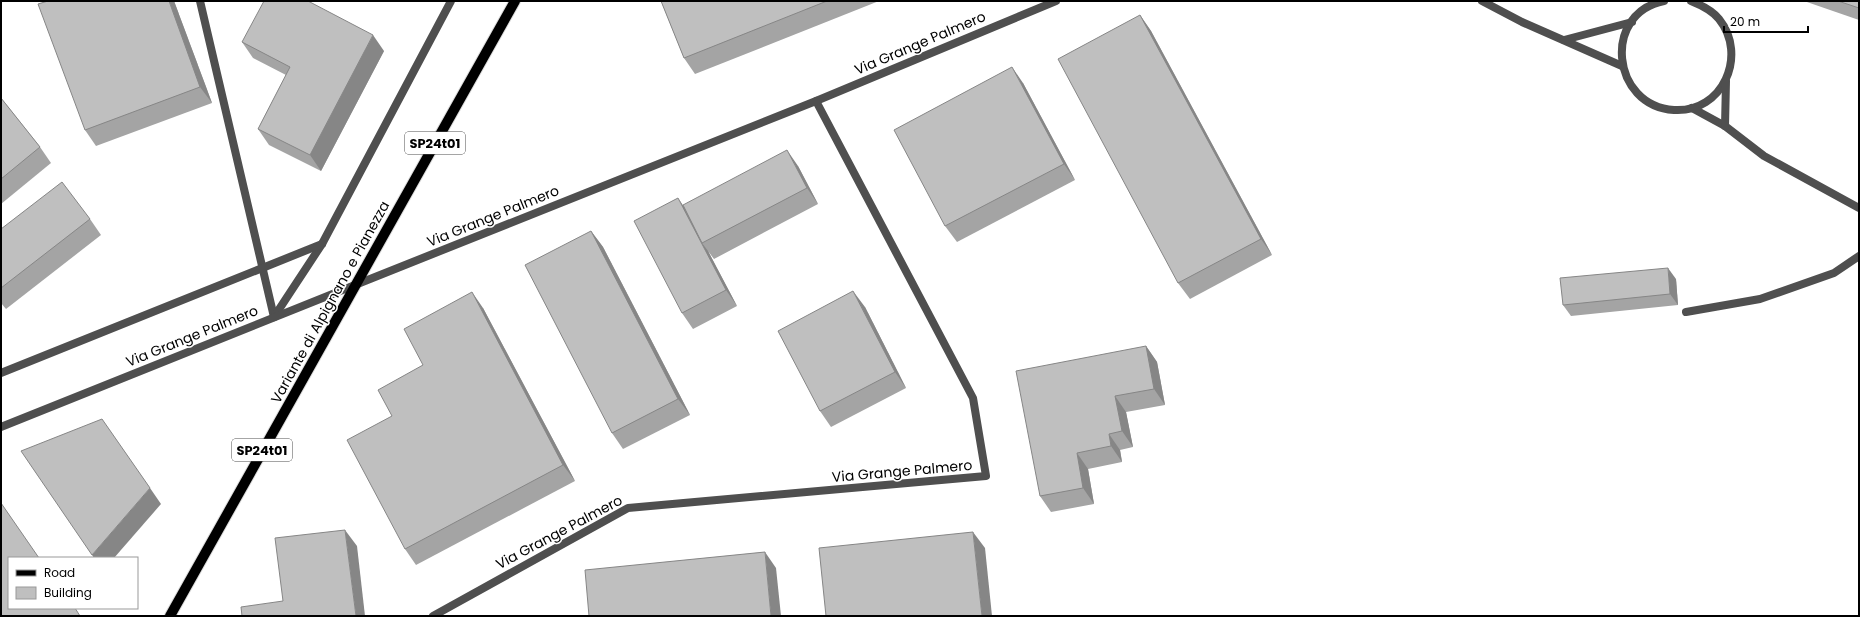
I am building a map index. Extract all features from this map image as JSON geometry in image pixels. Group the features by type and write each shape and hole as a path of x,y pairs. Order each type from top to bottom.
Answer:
{"main road":[{"name":"Variante di Alpignano e Pianezza","path":"170,616 515,1"}],"street":[{"path":"200,1 261,268 274,318"},
{"path":"274,318 322,244 451,1"},
{"name":"Via Grange Palmero","path":"1,427 816,101 1056,1"},
{"path":"1482,1 1522,22 1622,66"},
{"path":"1664,1 1658,2 1643,10 1632,22 1624,36 1621,51 1622,66 1629,83 1641,97 1656,106 1674,110 1692,108 1706,101 1717,92 1726,80"},
{"path":"1691,1 1707,4 1727,32 1732,48 1731,64 1726,80 1725,126"},
{"path":"1564,40 1632,22"},
{"name":"Via Grange Palmero","path":"433,616 628,508 986,476 973,398 816,101"},
{"path":"1692,108 1725,126 1764,156 1859,208"},
{"path":"1,372 322,244"},
{"path":"1686,312 1760,299 1834,273 1859,256"}],"building":[{"path":"48,1 169,1 200,87 85,130 38,4"},
{"path":"264,1 308,1 373,35 310,155 258,129 290,67 242,42"},
{"path":"661,1 827,1 684,58"},
{"path":"1838,1 1859,1 1859,8"},
{"path":"1140,15 1261,239 1178,283 1058,59"},
{"path":"1012,67 1064,164 945,226 894,130"},
{"path":"1,98 40,147 1,179"},
{"path":"787,150 807,188 702,243 683,205"},
{"path":"62,182 90,219 1,288 1,229"},
{"path":"678,198 726,290 682,313 634,221"},
{"path":"591,231 678,399 612,433 525,265"},
{"path":"1668,268 1670,294 1563,305 1560,278"},
{"path":"853,291 895,372 820,411 778,331"},
{"path":"472,292 563,465 405,549 347,440 392,416 378,390 423,365 404,329"},
{"path":"1146,346 1154,389 1115,396 1122,431 1109,434 1111,446 1077,453 1083,488 1040,496 1016,371"},
{"path":"102,419 150,488 92,555 21,451"},
{"path":"1,503 38,557 8,557 8,609 76,609 80,616 1,616"},
{"path":"345,530 356,616 242,616 241,607 283,601 275,538"},
{"path":"973,532 982,616 826,616 819,548"},
{"path":"765,552 771,616 589,616 585,570"}]}
